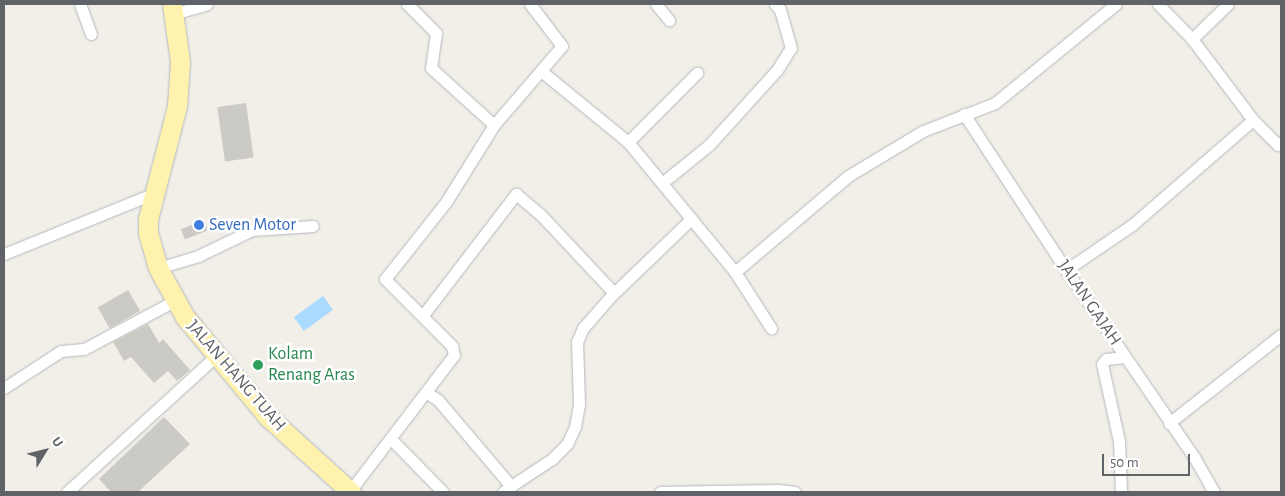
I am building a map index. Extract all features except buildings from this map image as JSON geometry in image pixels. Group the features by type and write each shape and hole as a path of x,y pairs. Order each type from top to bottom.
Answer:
{"main road":[{"name":"JALAN HANG TUAH","path":"172,9 180,62 177,106 155,193 148,233 158,268 176,300 215,357 268,417 351,492"}],"street":[{"path":"80,4 91,34"},
{"path":"172,9 207,4"},
{"path":"407,4 436,33 431,68 494,125"},
{"path":"351,492 392,440 454,354 452,346 385,279 446,202 494,125 562,46 530,4"},
{"path":"656,4 669,20"},
{"path":"662,183 709,146 777,70 791,48 780,10 775,4"},
{"path":"735,272 848,176 923,131 994,103 1014,90 1116,4"},
{"path":"1158,4 1192,39 1253,120 1278,145 1281,142"},
{"path":"1192,39 1228,4"},
{"path":"541,71 628,142 735,272 771,328"},
{"path":"628,142 697,73"},
{"name":"JALAN GAJAH","path":"964,114 1066,270 1194,457 1214,492"},
{"path":"1066,270 1132,224 1253,120"},
{"path":"4,254 155,193"},
{"path":"423,315 516,194 540,214 614,293"},
{"path":"427,393 438,400 507,489 552,459 567,444 579,404 577,342 583,328 614,293 691,219"},
{"path":"158,268 198,256 252,230 313,226"},
{"path":"4,388 62,351 84,349 176,300"},
{"path":"1169,423 1281,335"},
{"path":"67,492 215,357"},
{"path":"1120,492 1119,441 1102,364 1106,359 1125,357"},
{"path":"392,440 443,492"},
{"path":"660,492 778,490 795,492"}],"water":[{"path":"323,296 333,310 304,331 294,317"}],"place":[{"name":"Seven Motor","path":"199,225"},
{"name":"Kolam Renang Aras","path":"258,365"}]}
